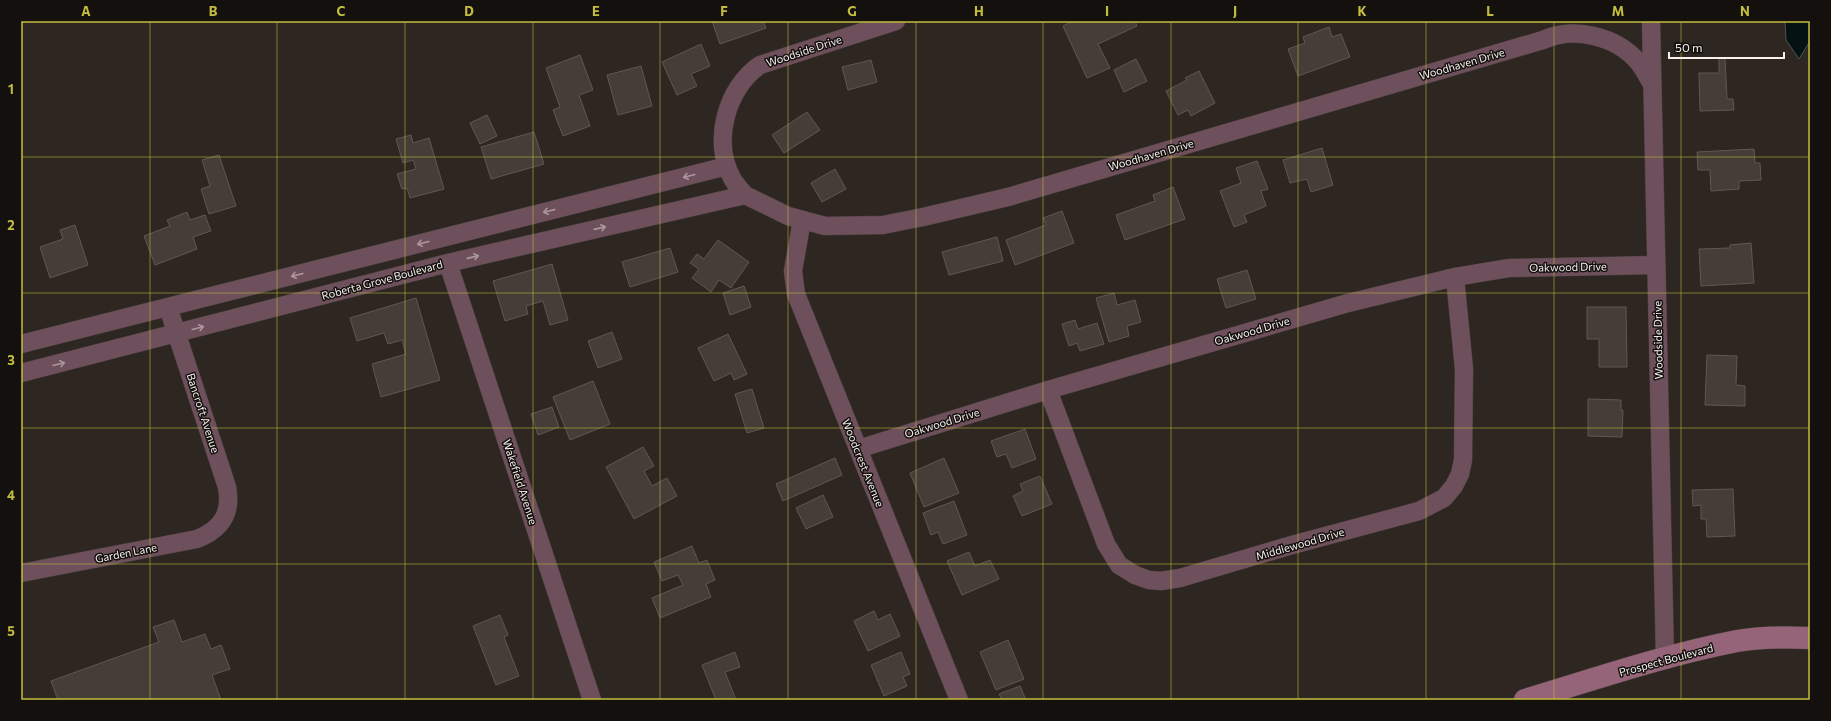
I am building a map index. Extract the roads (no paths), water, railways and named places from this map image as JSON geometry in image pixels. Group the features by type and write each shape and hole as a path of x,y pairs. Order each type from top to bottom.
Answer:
{"main road":[{"name":"Prospect Boulevard","path":"1525,700 1665,659 1738,641 1773,637 1810,638"}],"street":[{"name":"Woodside Drive","path":"745,195 732,178 727,166 724,151 726,113 733,96 750,72 760,65 896,21"},
{"name":"Woodhaven Drive","path":"745,195 788,216 825,226 882,225 923,217 1008,197 1543,40 1554,35 1574,21"},
{"name":"Woodside Drive","path":"1651,21 1665,659"},
{"name":"Woodhaven Drive","path":"1554,35 1570,33 1588,35 1618,45 1639,63 1652,84"},
{"path":"21,344 727,166"},
{"name":"Roberta Grove Boulevard","path":"21,374 448,263 745,195"},
{"name":"Woodcrest Avenue","path":"802,220 793,271 796,294 959,700"},
{"name":"Wakefield Avenue","path":"448,263 592,700"},
{"name":"Oakwood Drive","path":"858,449 1048,390 1348,303 1455,277 1509,268 1656,265"},
{"name":"Middlewood Drive","path":"1048,390 1106,544 1119,565 1134,575 1149,580 1161,581 1180,578 1292,545 1419,511 1444,498 1454,486 1460,474 1464,460 1464,370 1455,277"},
{"name":"Bancroft Avenue","path":"168,307 227,486 230,501 224,518"},
{"name":"Garden Lane","path":"21,573 196,539 216,529 224,518"}]}
